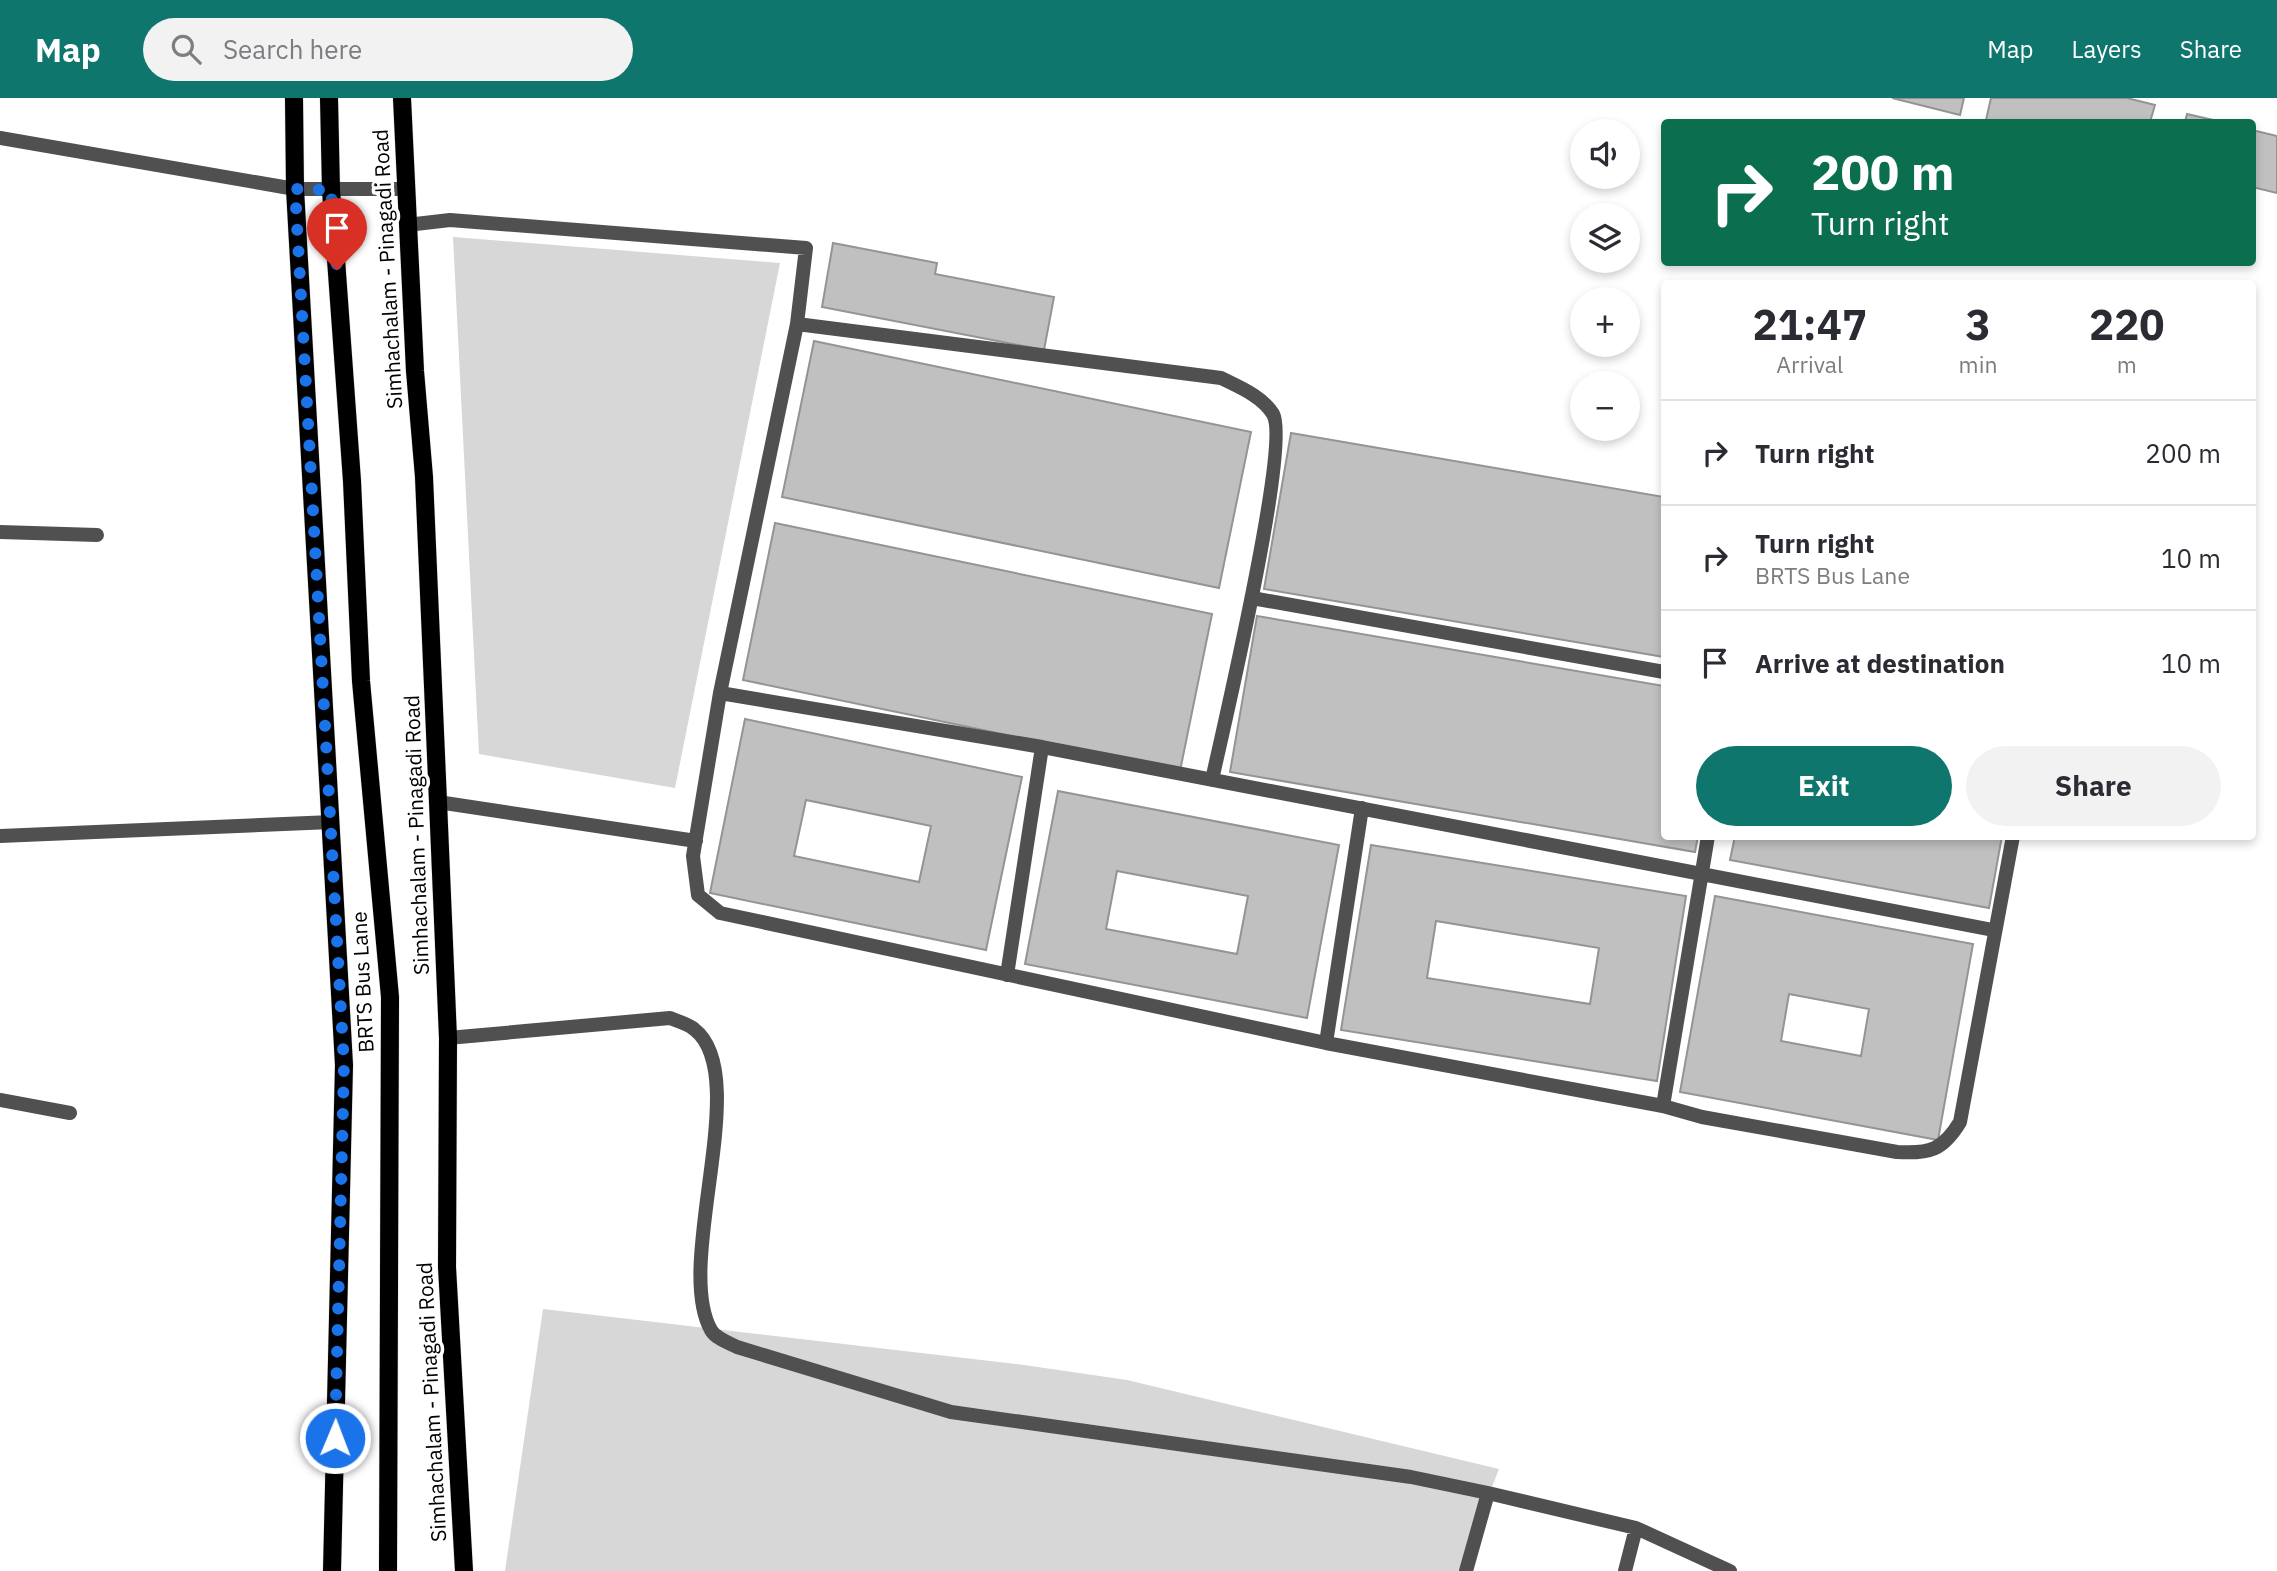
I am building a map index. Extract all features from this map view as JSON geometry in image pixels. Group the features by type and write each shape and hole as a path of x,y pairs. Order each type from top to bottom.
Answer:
{"main road":[{"path":"294,98 295,189 344,1065 332,1571"},
{"name":"BRTS Bus Lane","path":"329,98 331,190 352,481 361,681 390,996 388,1571"},
{"name":"Simhachalam - Pinagadi Road","path":"402,98 407,225 424,477 448,1038 447,1267 464,1571"}],"street":[{"path":"0,138 295,189 405,189"},
{"path":"407,225 450,220 806,248 797,324 720,694 693,856 698,895 720,913 1326,1043 1663,1106 1702,1117 1921,1154 1947,1143 1961,1122 1993,930 2011,840"},
{"path":"797,324 1220,378 1251,393 1274,415 1278,444 1252,598 1212,780"},
{"path":"0,532 97,534"},
{"path":"1252,598 1661,671"},
{"path":"720,694 1042,747 1993,930"},
{"path":"1007,975 1042,747"},
{"path":"438,802 696,841"},
{"path":"1326,1043 1363,808"},
{"path":"0,836 332,822"},
{"path":"1663,1106 1707,840"},
{"path":"448,1038 670,1018 695,1029 711,1054 717,1098 699,1299 712,1333 737,1347 951,1412 1411,1477 1489,1493 1636,1528 1730,1571"},
{"path":"0,1100 70,1113"},
{"path":"1466,1571 1489,1493"},
{"path":"1625,1571 1636,1528"}],"shaded area":[{"path":"453,237 780,263 675,788 479,754"},
{"path":"543,1309 1024,1365 1127,1380 1499,1469 1459,1571 505,1571"}],"building":[{"path":"1892,98 1964,98 1960,115"},
{"path":"1991,98 2127,98 2155,105 2151,119 1986,119"},
{"path":"2187,114 2209,119 2186,119"},
{"path":"2256,131 2277,136 2277,193 2256,188"},
{"path":"833,243 937,263 935,274 1054,297 1044,350 822,307"},
{"path":"814,341 1251,432 1219,588 782,497"},
{"path":"1291,433 1661,496 1661,656 1264,589"},
{"path":"775,523 1212,614 1180,771 743,680"},
{"path":"1257,616 1661,685 1661,840 1697,840 1695,852 1230,772"},
{"path":"745,719 1022,777 986,950 710,893","holes":["806,800 931,826 919,882 794,856"]},
{"path":"1058,791 1339,845 1307,1018 1025,964","holes":["1117,871 1248,896 1237,954 1106,929"]},
{"path":"1734,840 2001,840 1989,908 1730,860"},
{"path":"1371,845 1686,896 1657,1081 1341,1030","holes":["1436,921 1599,948 1590,1004 1427,978"]},
{"path":"1715,896 1973,944 1938,1140 1680,1092","holes":["1789,994 1869,1009 1861,1056 1781,1041"]}],"route":[{"path":"335,1438 344,1065 295,189 331,190 337,270"}]}
